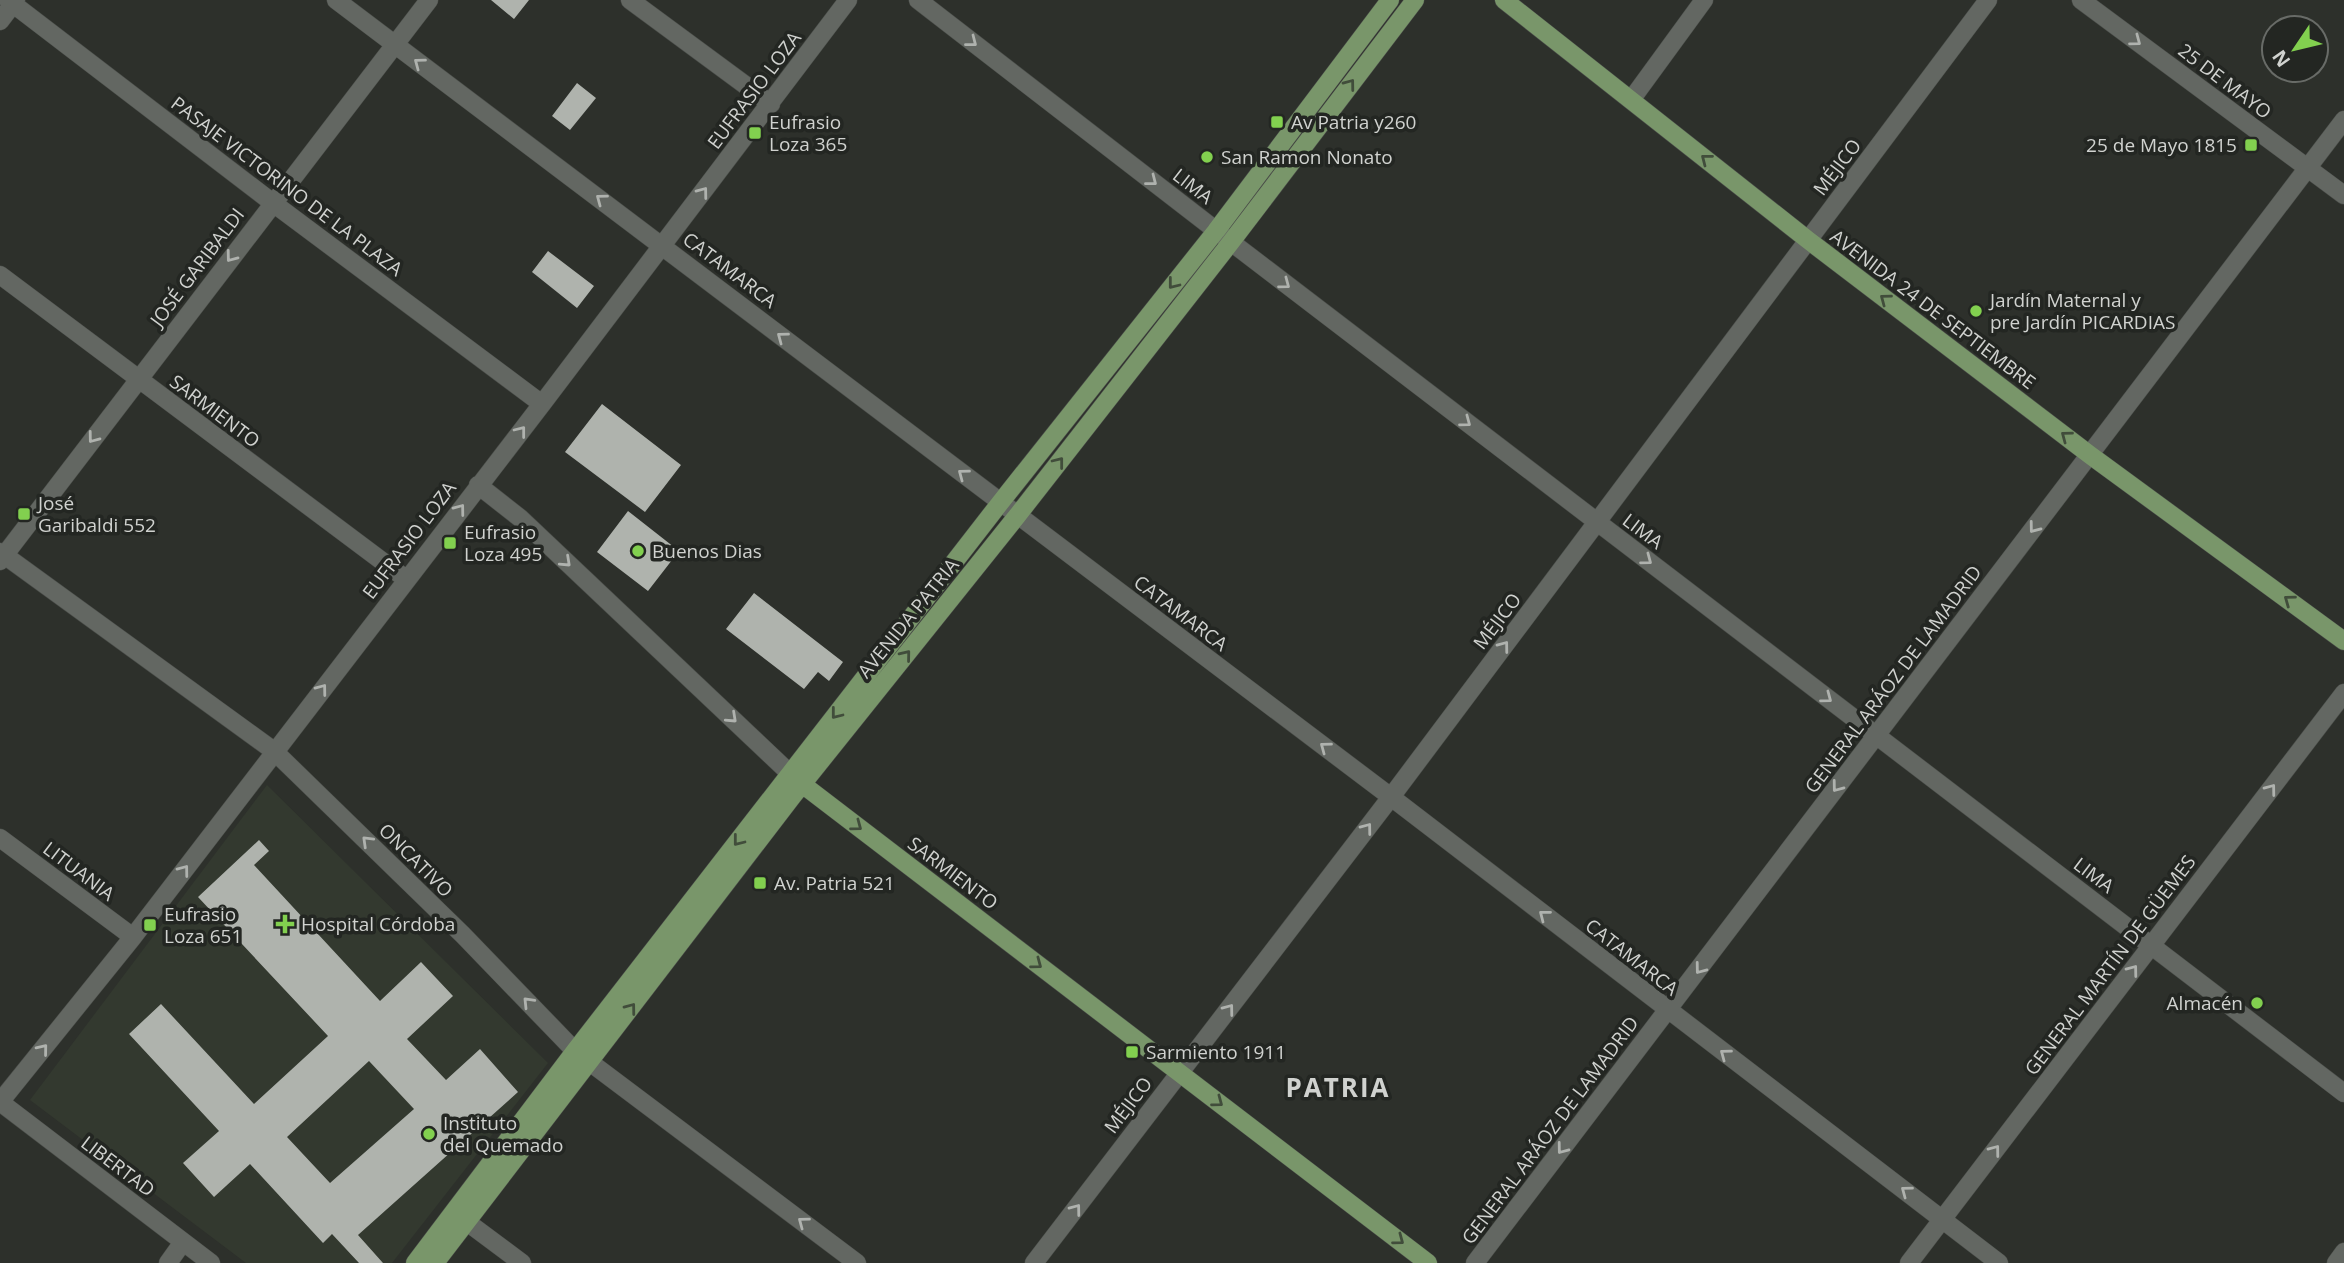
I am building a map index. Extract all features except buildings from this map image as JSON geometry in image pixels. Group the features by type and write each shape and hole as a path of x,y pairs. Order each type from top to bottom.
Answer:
{"main road":[{"name":"AVENIDA PATRIA","path":"435,1263 590,1063 1000,503 1216,230 1390,0"},
{"name":"AVENIDA PATRIA","path":"415,1263 575,1051 796,779 1017,516 1231,242 1415,0"},
{"name":"AVENIDA 24 DE SEPTIEMBRE","path":"1504,0 1808,240 2091,455 2344,641"},
{"name":"SARMIENTO","path":"796,779 1428,1263"}],"street":[{"name":"CATAMARCA","path":"336,0 1391,797 1999,1263"},
{"name":"JOSÉ GARIBALDI","path":"2,556 429,0"},
{"path":"630,0 771,104"},
{"name":"EUFRASIO LOZA","path":"0,1102 133,937 848,0"},
{"name":"LIMA","path":"918,0 2344,1093"},
{"path":"1631,100 1704,0"},
{"name":"MÉJICO","path":"1034,1263 1391,797 1988,0"},
{"name":"25 DE MAYO","path":"2081,0 2344,195"},
{"path":"0,21 12,1"},
{"name":"PASAJE VICTORINO DE LA PLAZA","path":"12,1 272,203 542,404"},
{"name":"GENERAL ARÁOZ DE LAMADRID","path":"1475,1263 2344,120"},
{"name":"SARMIENTO","path":"0,275 406,579"},
{"name":"SARMIENTO","path":"478,485 520,518 796,779"},
{"name":"ONCATIVO","path":"2,556 274,751 453,925 575,1051 858,1263"},
{"name":"GENERAL MARTÍN DE GÜEMES","path":"1909,1263 2344,693"},
{"name":"LITUANIA","path":"0,838 133,937"},
{"name":"LIBERTAD","path":"0,1102 211,1263"},
{"path":"467,1222 522,1263"},
{"path":"168,1263 183,1242"},
{"path":"2336,1263 2344,1252"}],"shaded area":[{"name":"Hospital Córdoba","path":"267,785 548,1063 392,1263 246,1263 30,1100"}],"place":[{"name":"Av Patria y260","path":"1277,122"},
{"name":"Eufrasio Loza 365","path":"755,133"},
{"name":"25 de Mayo 1815","path":"2251,145"},
{"name":"San Ramon Nonato","path":"1207,157"},
{"name":"Jardín Maternal y pre Jardín PICARDIAS","path":"1976,311"},
{"name":"José Garibaldi 552","path":"24,514"},
{"name":"Eufrasio Loza 495","path":"450,543"},
{"name":"Buenos Dias","path":"638,551"},
{"name":"Av. Patria 521","path":"760,883"},
{"name":"Hospital Córdoba","path":"285,924"},
{"name":"Eufrasio Loza 651","path":"150,925"},
{"name":"Almacén","path":"2257,1003"},
{"name":"Sarmiento 1911","path":"1132,1052"},
{"name":"Instituto del Quemado","path":"429,1134"}],"district":[{"name":"PATRIA","path":"1338,1088"}]}
